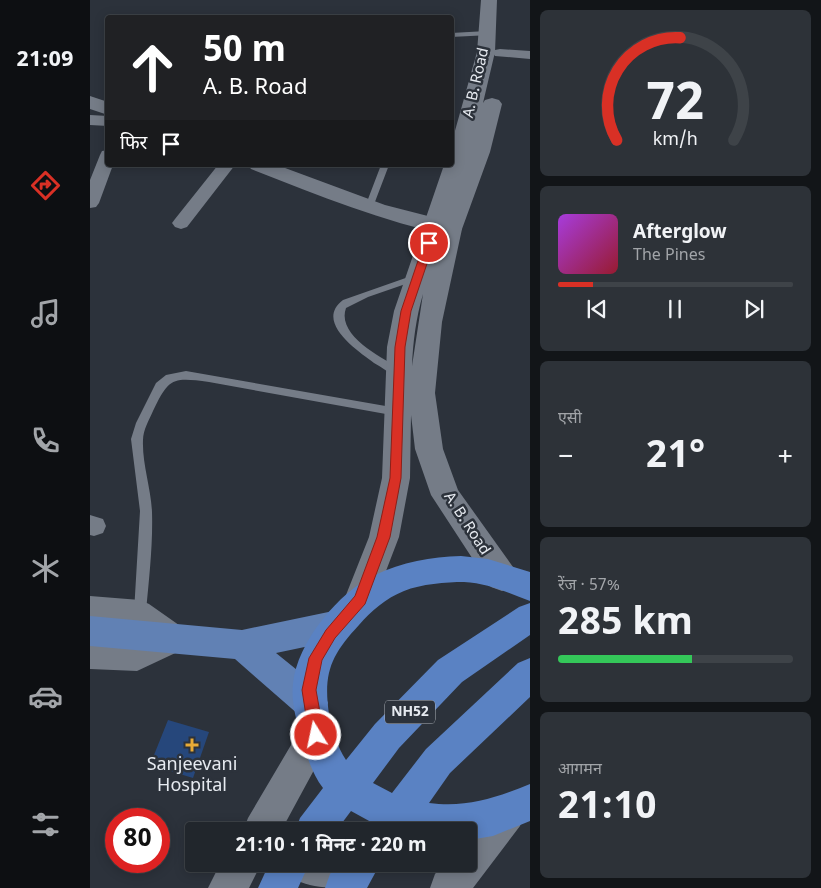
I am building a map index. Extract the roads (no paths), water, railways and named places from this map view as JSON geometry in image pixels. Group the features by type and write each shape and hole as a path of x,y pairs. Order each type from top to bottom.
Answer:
{"highway":[{"path":"519,808 470,822 439,823 400,815 368,802 336,776 314,719 309,690 316,658 338,625 360,600 386,583 412,574 466,568 520,580"},
{"name":"NH52","path":"320,822 387,736 450,671 530,617"},
{"path":"393,822 438,761 530,674"},
{"path":"277,888 286,872"},
{"path":"344,888 356,872"}],"main road":[{"name":"A. B. Road","path":"489,0 486,52 443,228 436,291 428,331 422,393 429,449 445,495 520,580"},
{"name":"A. B. Road","path":"360,600 384,537 396,478 398,373 406,311 417,277 480,152 494,98 505,0"},
{"path":"90,102 105,108"},
{"path":"263,167 369,207 443,228"},
{"path":"90,631 242,645 338,625"},
{"path":"242,645 314,719 265,822"},
{"path":"477,853 519,808"},
{"path":"228,888 237,872"},
{"path":"449,888 461,872"}],"street":[{"path":"500,53 530,55"},
{"path":"90,120 105,121"},
{"path":"90,203 105,164"},
{"path":"181,223 225,167"},
{"path":"90,608 140,612 178,640 137,658 90,656"},
{"path":"309,872 334,888"}],"lane":[{"path":"454,35 487,33"},
{"path":"369,207 384,167"},
{"path":"398,373 348,337 341,327 338,318 342,306 353,298 417,277"},
{"path":"140,612 146,511 137,438 160,386 170,378 186,375 209,378 398,412"}],"place":[{"name":"Sanjeevani Hospital","path":"192,745"}]}
